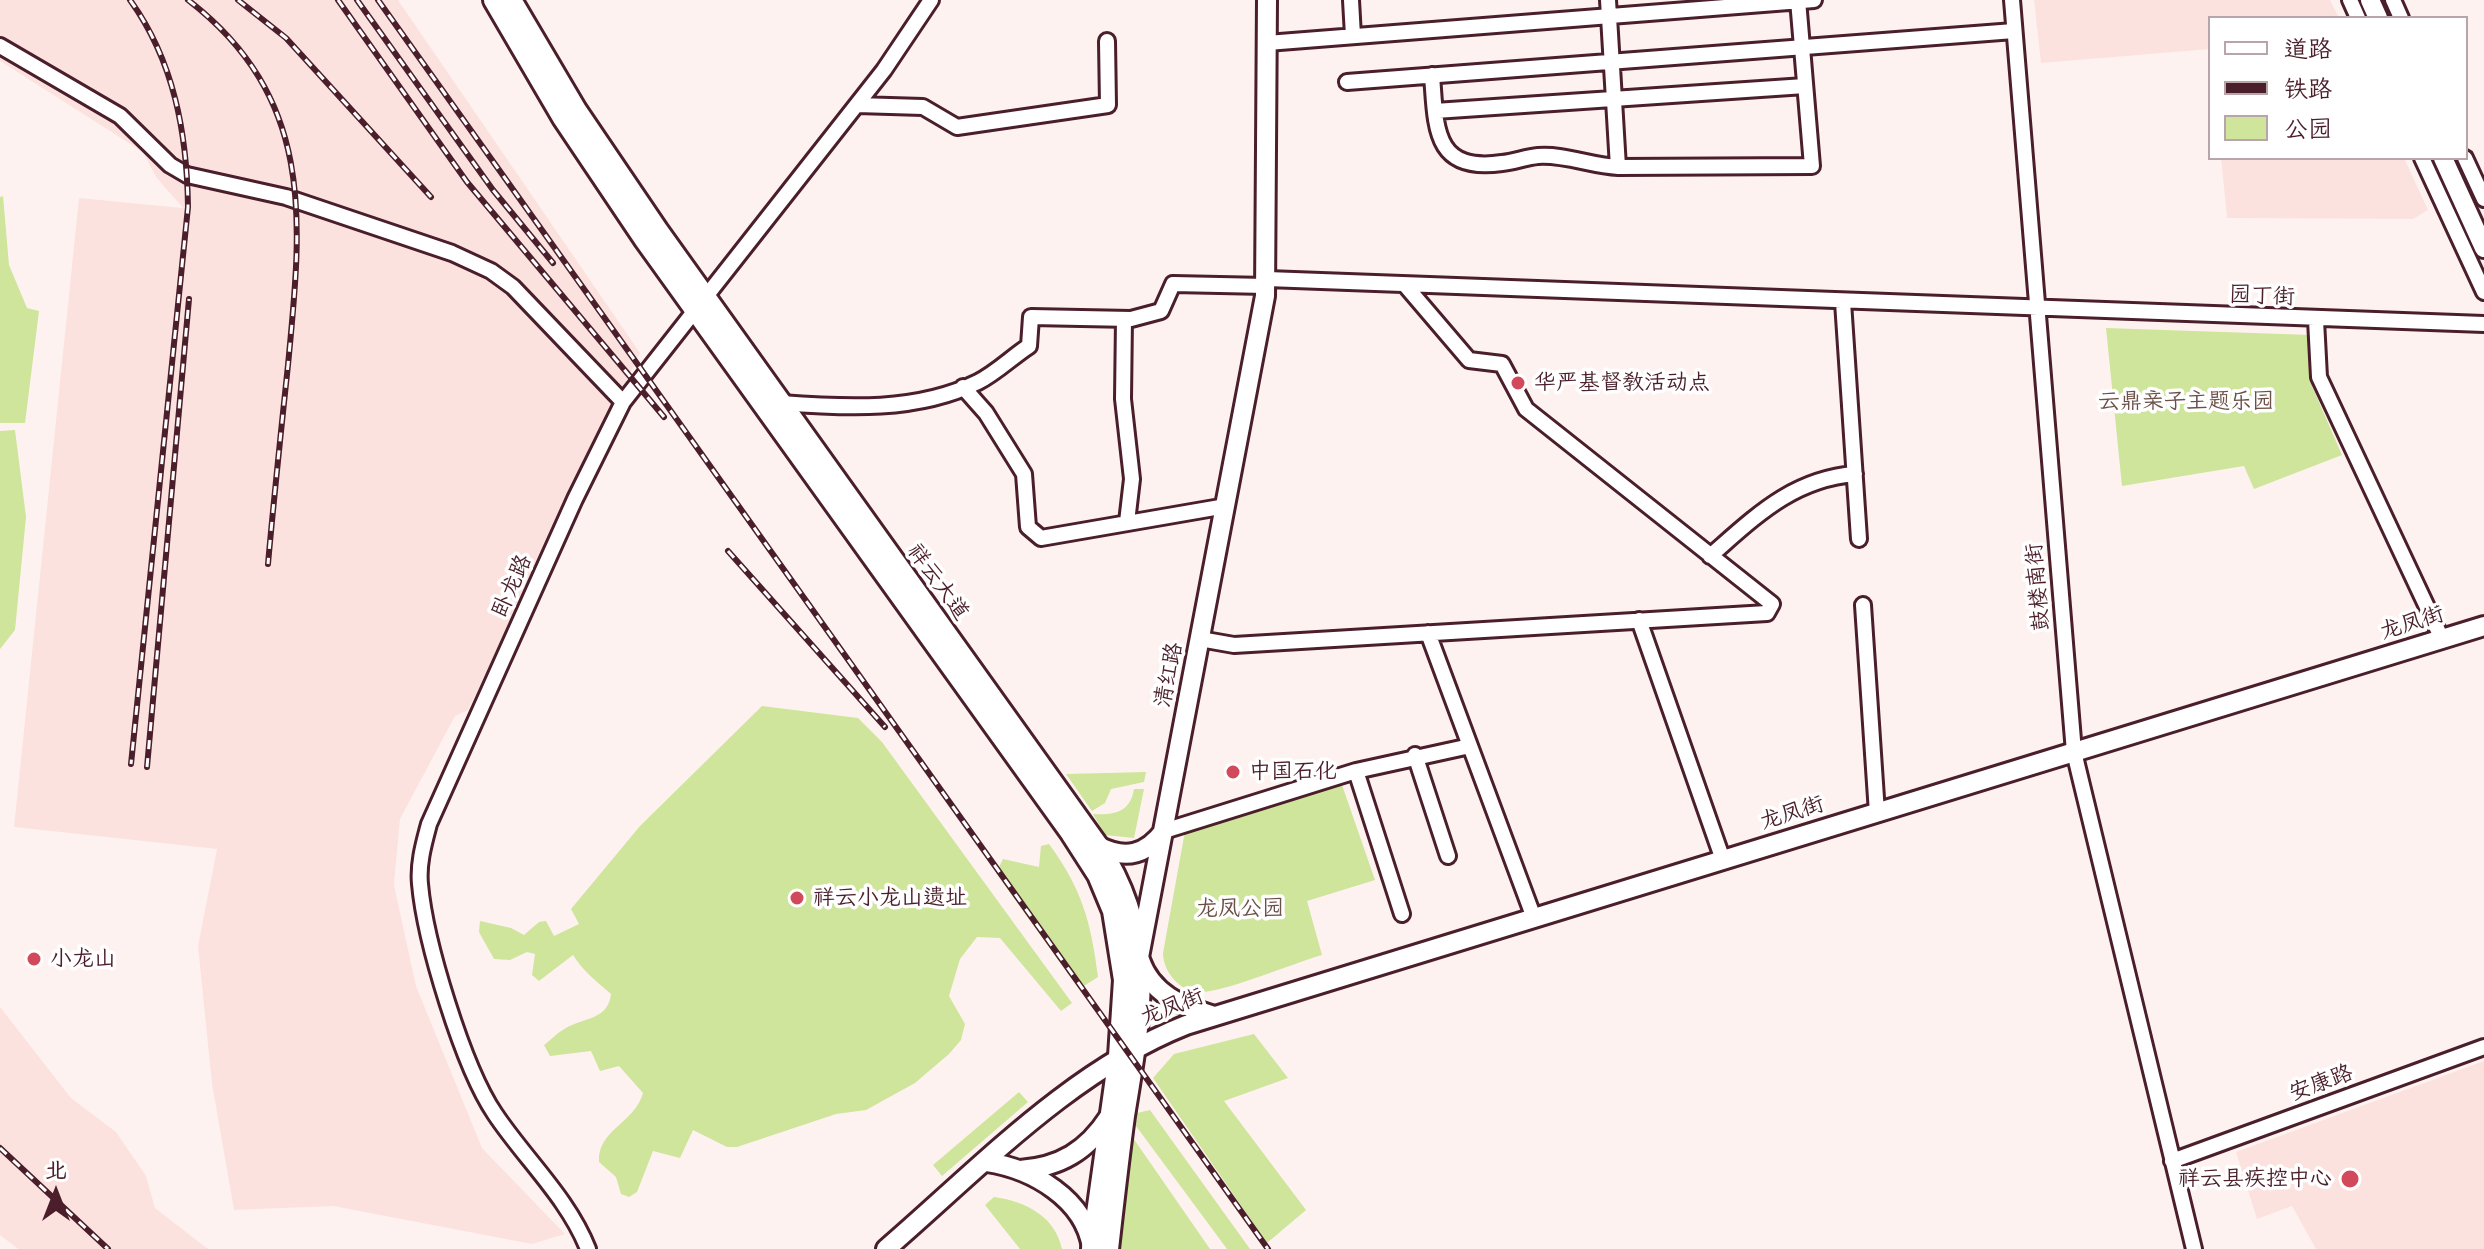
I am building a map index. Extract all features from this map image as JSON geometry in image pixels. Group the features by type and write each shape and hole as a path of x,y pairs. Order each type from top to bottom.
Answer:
{"highway":[{"name":"祥云大道","path":"494,0 570,129 700,304 1098,875 1120,942 1127,1051 1108,1249"},
{"name":"祥云大道","path":"511,0 700,304 781,403 1098,846 1126,897 1140,957 1140,1011 1109,1117 1092,1249"}],"main road":[{"name":"清红路","path":"1140,957 1267,282 1267,0"},
{"path":"2444,160 2484,248"},
{"name":"龙凤街","path":"1127,1051 1214,1016 2484,626"},
{"path":"1098,846 1121,854 1134,854 1150,847 1164,831"},
{"path":"1140,957 1146,974 1162,994 1214,1016"},
{"path":"886,1249 1074,1087 1127,1051"},
{"path":"1017,1170 1051,1165 1075,1154 1094,1138 1109,1117"},
{"path":"987,1162 1017,1170 1047,1185 1072,1205 1086,1226 1092,1249"}],"street":[{"name":"卧龙路","path":"588,1249 568,1211 500,1122 477,1085 428,932 420,866 429,824 444,785 623,402 857,105 931,0"},
{"path":"1351,0 1353,36"},
{"path":"1608,0 1618,167"},
{"path":"1267,43 1738,3 1814,0"},
{"name":"鼓楼南街","path":"2012,0 2074,752 2194,1249"},
{"path":"1432,75 1437,133 1443,147 1468,163 1487,165 1548,156 1589,165 1618,167 1812,166 1798,1"},
{"path":"1347,82 2014,31"},
{"path":"857,105 896,109 923,107 957,127 1108,105 1107,41"},
{"path":"0,46 120,116 170,165 187,175 286,197 452,253 491,271 513,287 623,402"},
{"path":"1435,111 1805,86"},
{"path":"2424,160 2484,292"},
{"path":"2466,160 2484,199"},
{"name":"园丁街","path":"1124,319 1161,311 1173,284 1267,282 2484,324"},
{"path":"1200,639 1234,645 1767,613 1772,604 1526,409 1502,364 1469,360 1405,285"},
{"path":"1843,302 1859,539"},
{"path":"781,403 870,407 919,401 978,382 1029,346 1031,317 1124,319 1123,399 1132,479 1127,522"},
{"path":"2316,320 2319,377 2442,639"},
{"path":"963,387 986,413 1024,474 1026,513 1032,533 1041,538 1226,506"},
{"path":"1710,556 1773,501 1808,483 1855,474"},
{"path":"1863,605 1877,813"},
{"path":"1639,620 1723,860"},
{"path":"1428,633 1534,918"},
{"path":"1164,831 1356,771 1415,755 1470,746"},
{"path":"1415,755 1448,856"},
{"path":"1356,771 1402,914"},
{"name":"安康路","path":"2172,1161 2484,1047"}],"shaded area":[{"path":"0,0 398,0 640,353 468,710 455,716 400,819 394,885 416,986 482,1148 565,1234 532,1244 333,1206 234,1210 212,1084 198,946 217,849 14,827 79,198 183,208 156,177 143,152 0,61"},
{"path":"2034,0 2330,0 2338,16 2208,16 2208,49 2041,63"},
{"path":"2221,160 2405,160 2428,210 2413,219 2227,218"},
{"path":"0,1007 71,1098 116,1132 146,1176 155,1208 208,1249 18,1249 0,1235"},
{"name":"祥云县疾控中心","path":"2484,1061 2484,1249 2316,1249 2292,1206 2257,1219 2236,1152"}],"green space":[{"path":"3,196 9,265 27,308 39,311 25,423 0,423 0,197"},
{"name":"云鼎亲子主题乐园","path":"2106,328 2311,335 2312,386 2342,455 2254,489 2244,466 2122,486"},
{"path":"15,430 26,517 15,630 0,649 0,431"},
{"path":"762,706 858,718 882,742 1072,1003 1061,1011 1000,938 977,937 960,959 949,996 965,1024 961,1040 915,1083 866,1110 836,1114 737,1147 727,1147 693,1130 680,1158 653,1151 637,1192 629,1197 621,1194 616,1177 599,1162 600,1151 610,1134 639,1103 643,1093 619,1066 600,1071 591,1051 550,1056 544,1045 573,1024 600,1013 611,994 573,955 539,981 532,975 535,954 527,952 510,960 494,959 479,932 480,921 511,928 524,935 539,922 546,921 554,936 579,924 571,909 640,826"},
{"path":"1146,772 1144,782 1111,789 1105,803 1092,811 1066,774"},
{"name":"龙凤公园","path":"1342,785 1375,880 1307,901 1322,955 1215,990 1195,992 1181,986 1166,968 1163,953 1185,831"},
{"path":"1134,789 1144,789 1134,838 1105,835 1093,814 1108,814 1125,808"},
{"path":"1049,844 1077,891 1092,939 1098,977 1079,989 996,873 1003,859 1039,867 1041,846"},
{"path":"1254,1034 1288,1078 1224,1101 1306,1210 1267,1243 1153,1078 1174,1054"},
{"path":"1019,1092 1028,1102 942,1176 933,1165"},
{"path":"1150,1110 1250,1249 1227,1249 1136,1126 1137,1113"},
{"path":"1131,1135 1210,1249 1120,1249"},
{"path":"994,1197 1017,1202 1037,1212 1053,1228 1062,1249 1020,1249 985,1205"}],"railway":[{"path":"130,0 157,48 175,99 185,152 188,207 131,764"},
{"path":"188,0 230,38 260,78 280,121 291,165 296,212 296,261 268,564"},
{"path":"238,0 286,38 431,197"},
{"path":"338,0 467,182 664,417"},
{"path":"357,0 493,190 553,263"},
{"path":"378,0 1268,1249"},
{"path":"147,767 189,299"},
{"path":"728,551 885,727"},
{"path":"0,1148 108,1249"}],"place":[{"name":"华严基督教活动点","path":"1518,383"},
{"name":"中国石化","path":"1233,772"},
{"name":"祥云小龙山遗址","path":"797,898"},
{"name":"小龙山","path":"34,959"},
{"name":"祥云县疾控中心","path":"2350,1179"}]}
